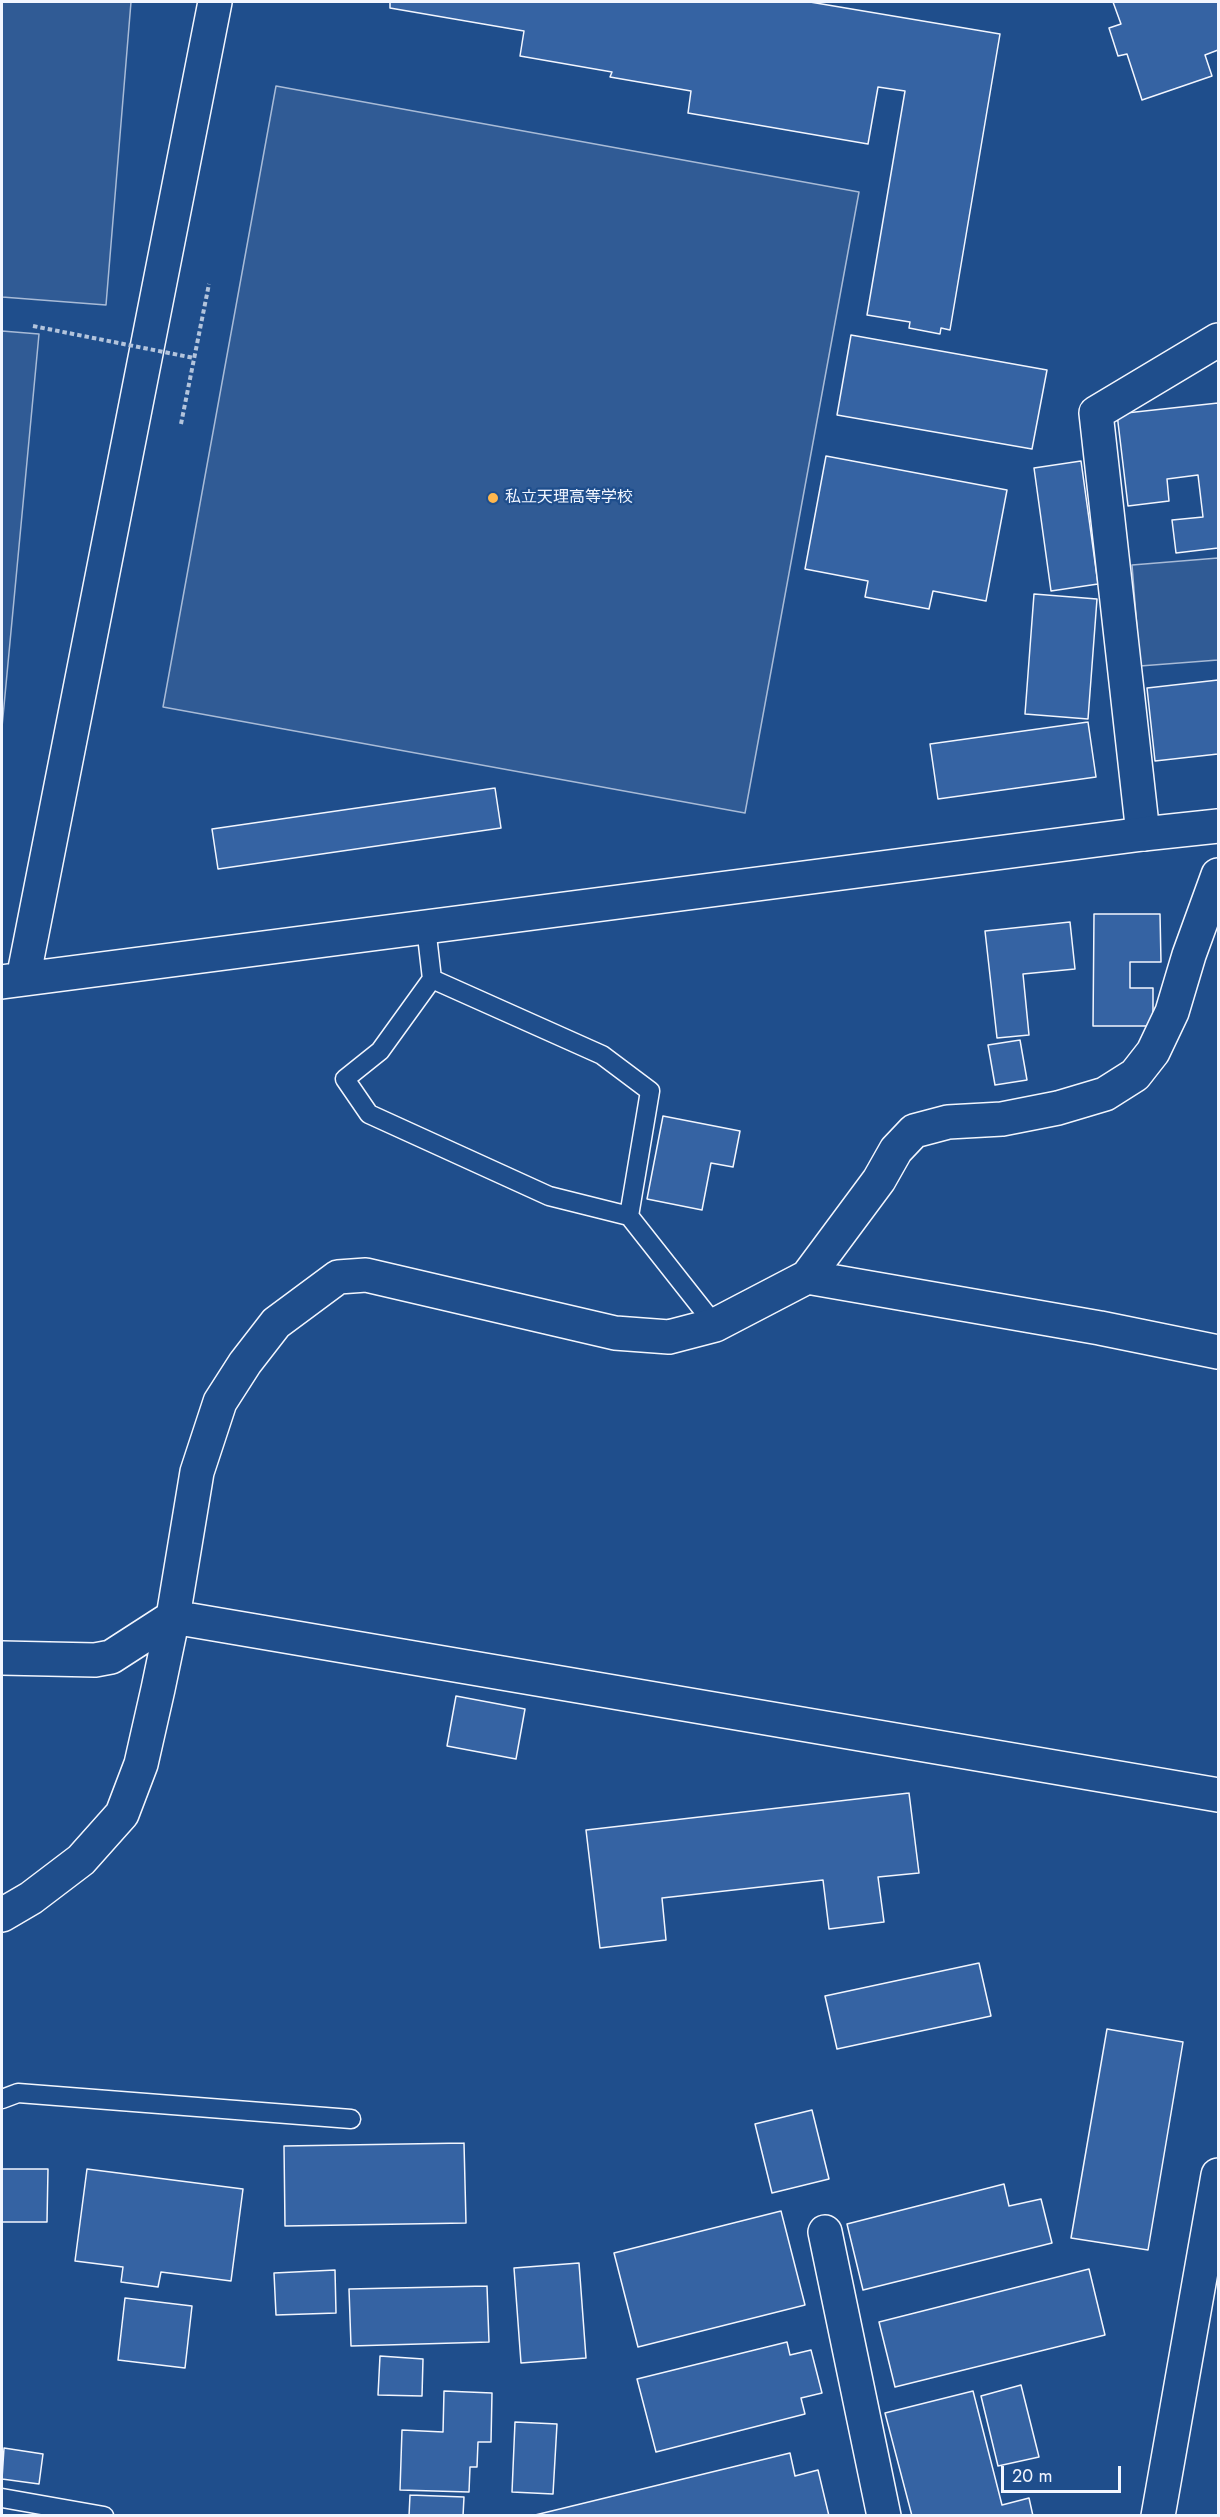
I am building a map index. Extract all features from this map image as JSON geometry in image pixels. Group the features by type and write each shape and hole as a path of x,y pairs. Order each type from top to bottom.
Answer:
{"street":[{"path":"215,2 12,981 1218,826"},
{"path":"1143,834 1096,413 1218,340"},
{"path":"2,1915 31,1898 81,1860 122,1814 141,1764 173,1617 197,1472 220,1402 245,1363 276,1323 338,1277 366,1275 615,1333 669,1337 715,1325 807,1277 879,1180 896,1149 914,1131 948,1122 1002,1119 1058,1108 1105,1094 1135,1075 1153,1052 1172,1012 1189,955 1218,875"},
{"path":"807,1277 1100,1328 1218,1352"},
{"path":"2,1658 95,1660 111,1657 173,1617 1218,1795"},
{"path":"1158,2516 1218,2175"},
{"path":"825,2232 884,2516"}],"lane":[{"path":"426,927 432,979 380,1051 345,1079 369,1114 549,1196 629,1216 715,1325"},
{"path":"432,979 602,1055 650,1091 629,1216"},
{"path":"2,2099 18,2093 351,2119"},
{"path":"2,2498 104,2516"}],"path":[{"path":"181,424 209,284"},
{"path":"33,326 194,358"}],"shaded area":[{"path":"2,2 131,2 106,305 2,297"},
{"name":"私立天理高等学校","path":"276,86 859,192 745,813 163,707"},
{"path":"2,331 39,334 2,727"},
{"path":"1218,558 1218,660 1140,666 1132,565"}],"building":[{"path":"390,2 810,2 1000,34 950,330 941,328 940,334 909,328 910,322 867,315 905,91 878,87 868,144 688,113 691,91 610,77 612,72 520,56 524,31 390,8"},
{"path":"1113,2 1218,2 1218,50 1205,55 1212,76 1142,100 1127,54 1118,56 1109,28 1121,24"},
{"path":"851,335 1047,370 1032,449 837,415"},
{"path":"1218,403 1218,548 1176,553 1172,520 1203,517 1198,475 1167,479 1169,501 1128,506 1117,414"},
{"path":"826,456 1007,490 986,601 933,591 929,609 865,597 868,581 805,569"},
{"path":"1081,461 1098,584 1051,591 1034,468"},
{"path":"1034,594 1097,599 1088,719 1025,714"},
{"path":"1218,680 1218,754 1155,761 1147,688"},
{"path":"1088,722 1096,777 938,799 930,744"},
{"path":"495,788 501,828 218,869 212,829"},
{"path":"1094,914 1160,914 1161,962 1130,962 1130,988 1153,988 1153,1026 1093,1026"},
{"path":"1070,922 1075,969 1023,974 1029,1035 997,1038 985,931"},
{"path":"1020,1040 1027,1080 995,1085 988,1045"},
{"path":"663,1116 740,1131 733,1167 711,1163 702,1210 647,1199"},
{"path":"456,1696 525,1709 516,1759 447,1746"},
{"path":"909,1793 919,1873 878,1877 884,1922 829,1929 823,1880 662,1898 666,1940 600,1948 586,1830"},
{"path":"979,1963 991,2016 837,2049 825,1996"},
{"path":"1107,2029 1183,2042 1148,2250 1071,2238"},
{"path":"812,2110 829,2179 772,2193 755,2124"},
{"path":"464,2143 466,2223 285,2226 284,2146"},
{"path":"2,2169 48,2169 47,2222 2,2222"},
{"path":"87,2169 243,2189 231,2281 161,2272 158,2287 121,2282 123,2267 75,2261"},
{"path":"1004,2184 1009,2206 1041,2199 1052,2243 863,2290 847,2224"},
{"path":"781,2211 805,2305 638,2347 614,2253"},
{"path":"579,2263 586,2358 521,2363 514,2268"},
{"path":"1089,2269 1105,2335 895,2387 879,2322"},
{"path":"335,2270 336,2313 276,2315 274,2273"},
{"path":"487,2286 489,2342 351,2346 349,2289"},
{"path":"125,2298 192,2306 185,2368 118,2360"},
{"path":"787,2342 790,2355 811,2350 822,2393 801,2398 805,2414 656,2452 637,2379"},
{"path":"380,2356 423,2359 422,2396 378,2395"},
{"path":"1021,2385 1039,2457 998,2466 981,2396"},
{"path":"444,2391 492,2393 491,2442 478,2442 477,2467 470,2467 469,2492 400,2490 402,2430 443,2432"},
{"path":"973,2391 1002,2505 1029,2498 1033,2516 912,2516 885,2413"},
{"path":"515,2422 557,2424 553,2494 512,2492"},
{"path":"4,2448 43,2454 39,2484 2,2479"},
{"path":"790,2453 795,2476 818,2470 829,2516 531,2516"},
{"path":"410,2495 464,2497 463,2516 409,2516"}],"place":[{"name":"私立天理高等学校","path":"493,498"}]}
